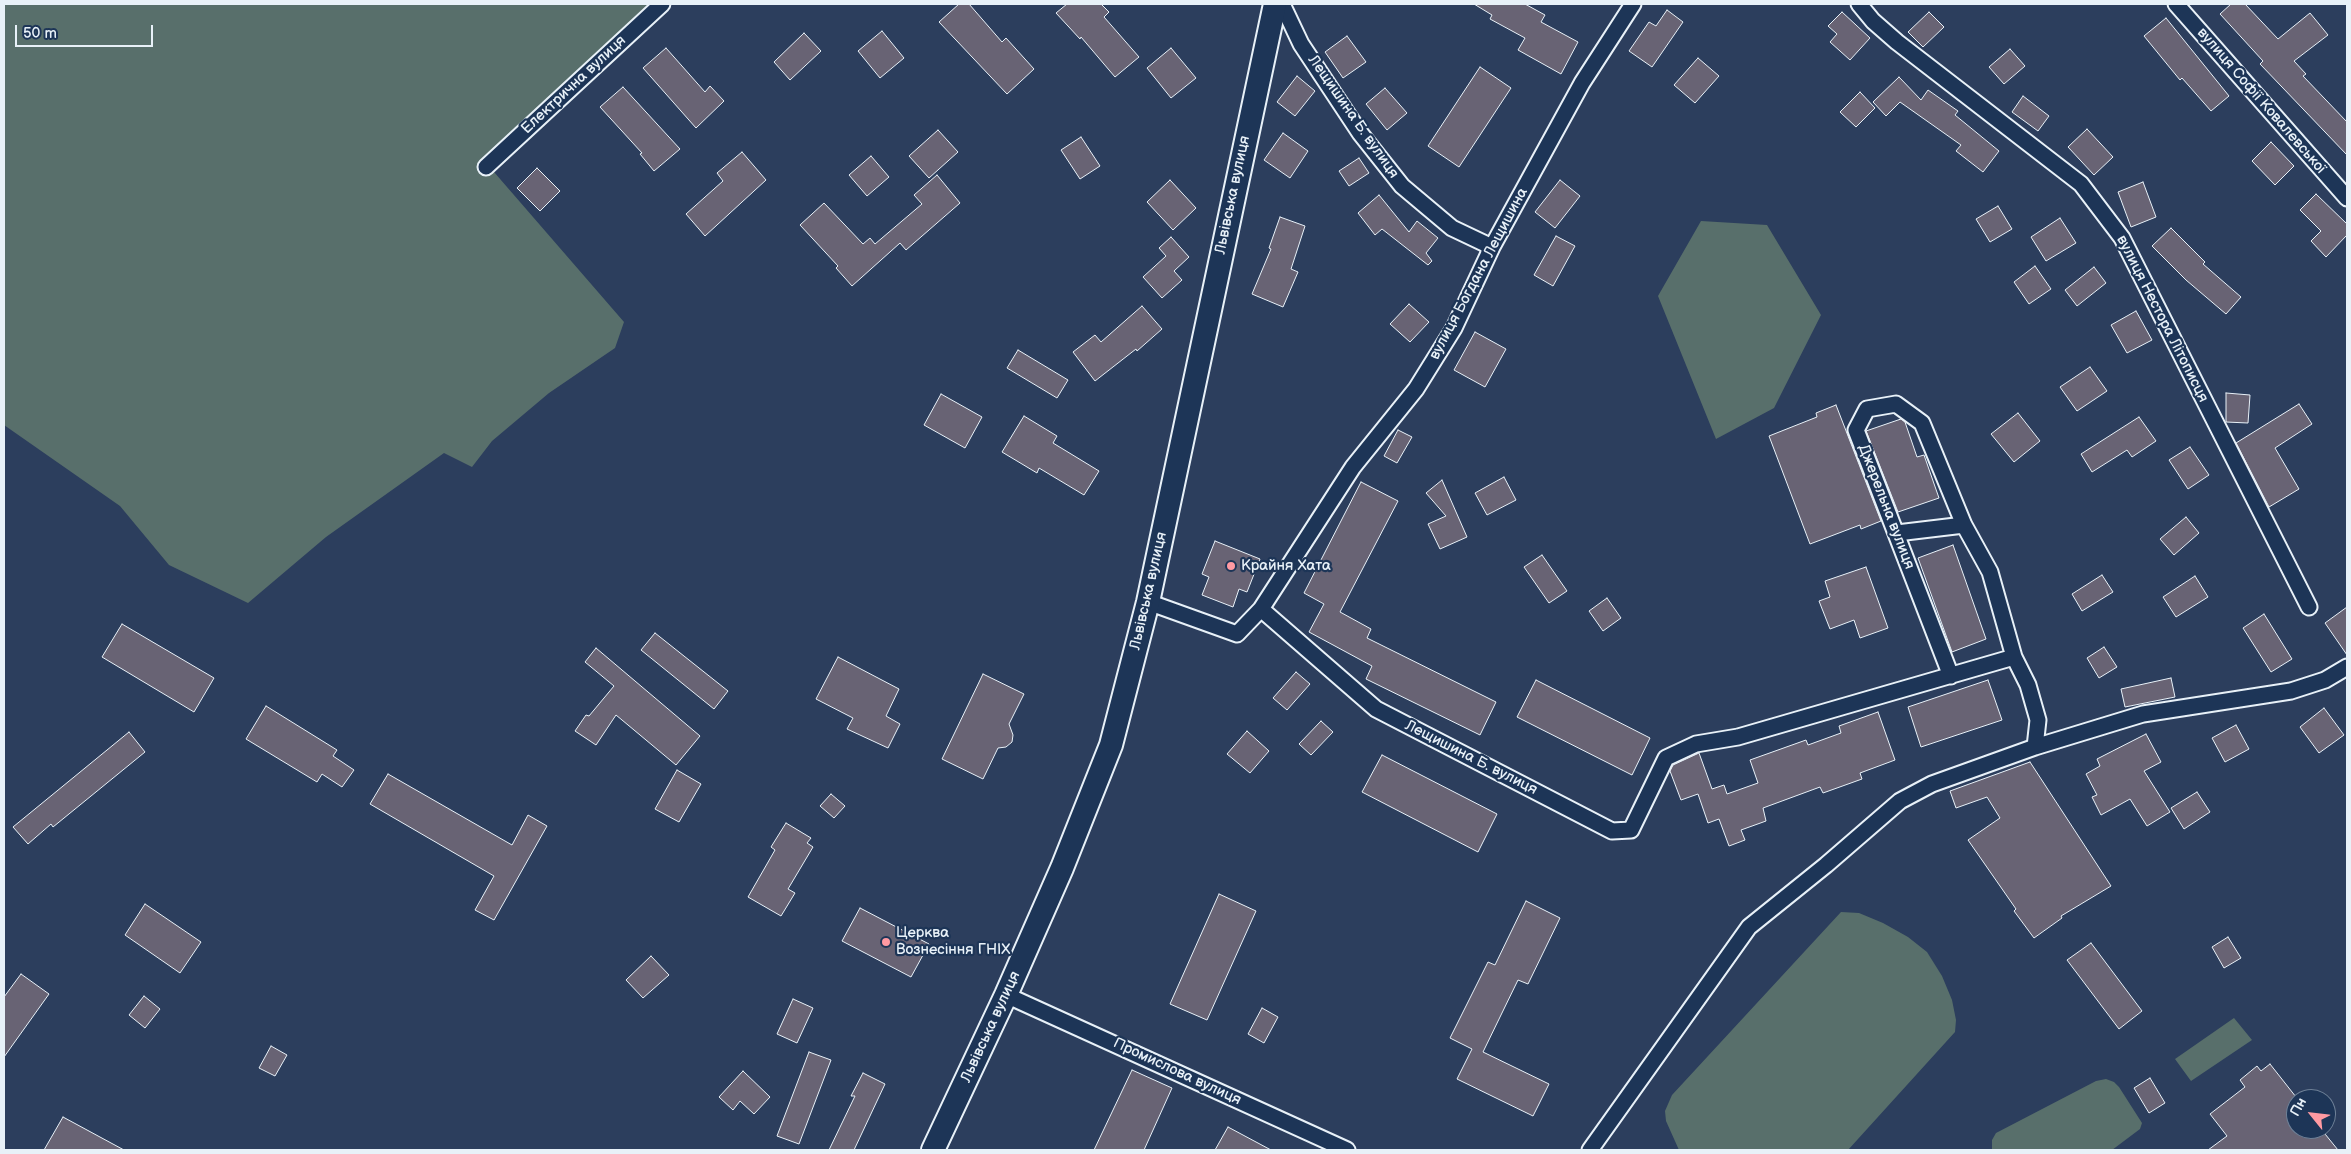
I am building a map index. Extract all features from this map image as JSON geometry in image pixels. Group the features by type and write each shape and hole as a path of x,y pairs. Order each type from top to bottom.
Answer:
{"main road":[{"name":"Львівська вулиця","path":"933,1150 1006,995 1062,868 1111,745 1148,602 1275,4"}],"street":[{"name":"Електрична вулиця","path":"486,167 662,4"},
{"name":"Лещишина Б. вулиця","path":"1282,4 1302,44 1360,133 1402,186 1452,228 1492,247"},
{"name":"вулиця Богдана Лещишина","path":"1261,609 1353,467 1416,389 1454,328 1492,247 1582,82 1633,4"},
{"name":"вулиця Нестора Літописця","path":"1859,4 1897,42 2081,184 2122,238 2309,607"},
{"name":"вулиця Софії Ковалевської","path":"2176,4 2347,198"},
{"name":"Джерельна вулиця","path":"1951,676 1856,430 1867,409 1896,404 1922,423 1964,525 1990,572 2014,658 2028,685 2038,720 2035,747"},
{"path":"1897,533 1964,525"},
{"path":"1148,602 1237,634 1261,609"},
{"name":"Лещишина Б. вулиця","path":"1261,609 1376,709 1612,831 1631,830 1666,758 1696,744 1738,737 1951,676"},
{"path":"1951,676 2014,658"},
{"path":"1590,1150 1749,927 1826,865 1900,800 1932,784 2035,747 2143,714 2291,691 2325,680 2347,667"},
{"name":"Промислова вулиця","path":"1006,995 1347,1150"}],"green space":[{"path":"4,4 669,4 494,172 624,322 615,348 549,393 492,441 472,467 444,453 326,537 248,603 169,565 120,506 4,425"},
{"path":"1701,221 1767,225 1821,315 1774,408 1716,439 1658,296"},
{"path":"1841,912 1859,913 1883,923 1908,937 1927,952 1942,976 1952,1000 1956,1020 1955,1032 1848,1150 1679,1150 1666,1121 1665,1111 1672,1095"},
{"path":"2234,1018 2252,1040 2191,1081 2175,1059"},
{"path":"2106,1079 2114,1082 2119,1087 2142,1123 2140,1129 2112,1150 1992,1150 1992,1140 1996,1133 2096,1081"}],"building":[{"path":"959,4 969,4 1002,42 1006,38 1034,69 1007,94 939,22"},
{"path":"1067,4 1101,4 1109,12 1104,17 1139,57 1115,77 1081,37 1080,39 1056,13"},
{"path":"1474,4 1525,4 1545,15 1541,22 1578,42 1561,74 1518,50 1525,38 1490,19 1492,15"},
{"path":"2231,4 2245,4 2278,39 2310,13 2328,35 2294,61 2306,74 2303,76 2347,122 2347,155 2260,64 2263,61 2220,14"},
{"path":"1667,10 1683,22 1652,67 1629,51 1649,22 1656,26"},
{"path":"1842,12 1870,38 1850,60 1830,42 1837,34 1828,26"},
{"path":"1929,12 1944,27 1923,47 1908,32"},
{"path":"2166,18 2229,96 2211,111 2182,78 2180,80 2144,36"},
{"path":"882,31 904,58 880,78 858,51"},
{"path":"804,33 821,51 790,80 774,62"},
{"path":"1347,36 1366,62 1343,78 1325,52"},
{"path":"666,48 705,92 710,86 724,101 696,128 643,68"},
{"path":"1171,48 1196,78 1171,98 1147,68"},
{"path":"2010,49 2025,66 2004,84 1989,67"},
{"path":"1698,58 1719,76 1695,103 1674,85"},
{"path":"1480,67 1511,88 1459,167 1428,146"},
{"path":"1297,76 1315,91 1295,116 1277,102"},
{"path":"1899,77 1921,100 1928,90 1958,111 1955,115 1999,151 1983,172 1956,151 1961,145 1900,102 1886,116 1873,102"},
{"path":"623,87 680,149 654,171 640,154 642,153 600,107"},
{"path":"1385,88 1407,113 1387,130 1366,104"},
{"path":"1860,92 1875,108 1856,127 1840,112"},
{"path":"2023,96 2049,116 2038,131 2012,112"},
{"path":"2087,129 2113,157 2094,175 2068,147"},
{"path":"938,130 958,152 929,178 909,156"},
{"path":"1283,133 1308,151 1290,178 1264,160"},
{"path":"1081,137 1100,166 1080,179 1061,150"},
{"path":"2271,142 2294,166 2275,185 2252,161"},
{"path":"742,152 766,180 705,236 686,214 723,181 717,173"},
{"path":"871,156 889,177 867,196 849,175"},
{"path":"1359,158 1369,173 1349,186 1339,171"},
{"path":"537,168 560,191 540,211 517,188"},
{"path":"937,175 960,203 906,250 900,243 852,286 836,268 838,266 800,225 824,203 863,244 870,238 875,244 922,204 914,195"},
{"path":"1170,180 1196,208 1173,230 1147,202"},
{"path":"1560,180 1580,196 1555,228 1535,212"},
{"path":"2143,182 2156,217 2131,227 2118,192"},
{"path":"2316,194 2347,224 2347,235 2326,257 2311,241 2321,231 2300,210"},
{"path":"1379,195 1409,232 1417,221 1438,238 1426,253 1432,261 1428,265 1382,229 1375,235 1358,213"},
{"path":"1998,206 2012,229 1990,242 1976,219"},
{"path":"1280,217 1305,226 1291,269 1298,272 1283,307 1252,294 1271,249 1269,248"},
{"path":"2060,218 2076,243 2046,261 2031,237"},
{"path":"2171,228 2205,262 2203,264 2241,297 2226,314 2186,280 2152,246"},
{"path":"1556,236 1575,246 1553,286 1534,275"},
{"path":"1171,237 1189,257 1174,271 1182,280 1162,298 1143,277 1166,256 1159,248"},
{"path":"2035,266 2051,289 2029,304 2014,282"},
{"path":"2094,267 2106,283 2077,306 2065,290"},
{"path":"1409,304 1429,322 1410,342 1390,324"},
{"path":"1142,306 1162,329 1137,351 1136,349 1095,381 1073,352 1095,335 1101,342"},
{"path":"2136,311 2152,340 2127,353 2111,325"},
{"path":"1475,332 1506,349 1485,387 1454,370"},
{"path":"1018,350 1068,380 1057,398 1007,368"},
{"path":"2090,367 2107,391 2077,411 2060,387"},
{"path":"2226,393 2250,395 2248,423 2226,422"},
{"path":"941,394 982,417 965,448 924,425"},
{"path":"2299,404 2312,424 2275,448 2299,489 2269,507 2236,443"},
{"path":"1836,405 1881,521 1861,529 1860,525 1810,544 1769,436 1817,417 1816,413"},
{"path":"2018,413 2040,441 2014,462 1991,434"},
{"path":"1024,416 1057,436 1053,443 1099,471 1084,495 1039,468 1037,473 1002,452"},
{"path":"2139,417 2156,441 2132,457 2127,450 2092,472 2081,454"},
{"path":"1901,419 1905,422 1917,457 1924,455 1939,498 1898,512 1866,431"},
{"path":"1398,430 1412,437 1397,463 1384,456"},
{"path":"2190,447 2209,475 2188,489 2169,460"},
{"path":"1504,477 1516,500 1487,515 1475,493"},
{"path":"1442,480 1467,537 1440,549 1428,524 1446,516 1426,493"},
{"path":"1361,482 1398,501 1340,612 1371,629 1367,638 1496,702 1480,735 1366,679 1372,666 1309,632 1324,604 1304,593"},
{"path":"2186,517 2199,533 2174,555 2160,539"},
{"name":"Крайня Хата","path":"1215,541 1260,559 1247,592 1239,589 1233,607 1202,595 1209,577 1202,574"},
{"path":"1953,545 1986,639 1952,652 1918,558"},
{"path":"1542,555 1567,591 1549,603 1524,567"},
{"path":"1866,567 1888,628 1860,638 1854,620 1830,629 1819,601 1830,597 1825,581"},
{"path":"2102,575 2113,592 2082,611 2072,594"},
{"path":"2195,576 2208,597 2176,617 2163,597"},
{"path":"1607,598 1621,618 1603,631 1589,611"},
{"path":"2347,607 2347,655 2325,623"},
{"path":"2264,614 2292,659 2271,672 2243,628"},
{"path":"122,624 214,678 194,712 102,657"},
{"path":"655,633 728,691 714,709 641,650"},
{"path":"2104,647 2117,667 2099,678 2087,658"},
{"path":"596,648 700,736 676,765 616,715 596,745 575,731 586,715 589,716 614,686 585,662"},
{"path":"838,657 899,689 886,716 900,724 888,748 847,729 853,718 816,699"},
{"path":"1296,672 1310,684 1287,710 1273,698"},
{"path":"983,674 1024,694 1009,724 1013,735 1012,742 1006,747 998,748 983,779 942,759"},
{"path":"2171,678 2175,697 2125,707 2121,689"},
{"path":"1536,680 1650,738 1632,775 1517,717"},
{"path":"1988,680 2002,720 1921,747 1908,707"},
{"path":"266,706 337,750 333,756 354,770 342,787 322,774 317,782 246,739"},
{"path":"2324,708 2344,735 2319,753 2300,727"},
{"path":"1878,712 1895,760 1860,773 1862,779 1823,793 1820,787 1763,808 1766,821 1741,830 1745,840 1729,846 1719,819 1708,823 1698,794 1681,800 1670,771 1673,765 1699,753 1712,789 1724,785 1727,794 1758,783 1750,760 1806,740 1808,745 1841,733 1839,726"},
{"path":"1321,721 1333,732 1311,755 1299,744"},
{"path":"2236,725 2249,749 2225,762 2212,738"},
{"path":"1247,731 1269,751 1250,773 1227,754"},
{"path":"129,732 145,752 53,827 51,824 28,844 13,827"},
{"path":"2146,734 2161,762 2144,771 2170,812 2147,826 2130,799 2101,815 2092,797 2097,795 2086,774 2100,766 2097,759"},
{"path":"1382,755 1497,814 1478,852 1362,792"},
{"path":"2030,762 2111,886 2061,916 2062,918 2034,938 2014,911 2016,909 1968,840 2000,818 1987,797 1956,808 1950,791"},
{"path":"677,770 701,784 679,822 655,809"},
{"path":"388,774 512,845 528,815 547,826 494,920 475,910 494,876 370,804"},
{"path":"2197,792 2210,812 2184,829 2171,808"},
{"path":"831,794 845,806 834,818 820,806"},
{"path":"786,823 811,838 807,843 813,847 788,889 795,893 781,916 748,897 775,850 771,847"},
{"path":"1219,894 1256,911 1207,1020 1170,1004"},
{"path":"1526,901 1560,918 1528,984 1518,980 1483,1052 1549,1084 1533,1116 1457,1079 1472,1049 1450,1038 1488,962 1495,965"},
{"path":"145,904 201,942 180,973 125,935"},
{"name":"Церква Вознесіння ГНІХ","path":"860,908 929,944 911,977 842,941"},
{"path":"2228,937 2241,958 2224,968 2212,947"},
{"path":"2091,943 2142,1011 2119,1029 2067,960"},
{"path":"651,956 669,975 643,998 626,980"},
{"path":"21,974 49,994 4,1057 4,997"},
{"path":"144,996 160,1009 145,1028 129,1015"},
{"path":"793,999 813,1008 797,1043 777,1034"},
{"path":"1262,1008 1278,1017 1264,1043 1248,1034"},
{"path":"271,1046 287,1055 275,1076 259,1068"},
{"path":"809,1052 831,1060 799,1144 777,1136"},
{"path":"2270,1064 2290,1089 2286,1089 2286,1139 2329,1139 2338,1150 2208,1150 2227,1136 2210,1114 2245,1087 2240,1080 2257,1066 2261,1071"},
{"path":"1132,1070 1172,1088 1144,1150 1094,1150"},
{"path":"743,1071 770,1097 754,1114 740,1101 733,1110 719,1097"},
{"path":"863,1073 885,1084 854,1150 829,1150 855,1096 851,1096"},
{"path":"2150,1078 2165,1103 2149,1113 2134,1088"},
{"path":"63,1117 124,1150 44,1150"},
{"path":"1228,1127 1271,1150 1215,1150"}],"place":[{"name":"Крайня Хата","path":"1231,566"},
{"name":"Церква Вознесіння ГНІХ","path":"886,942"}]}
